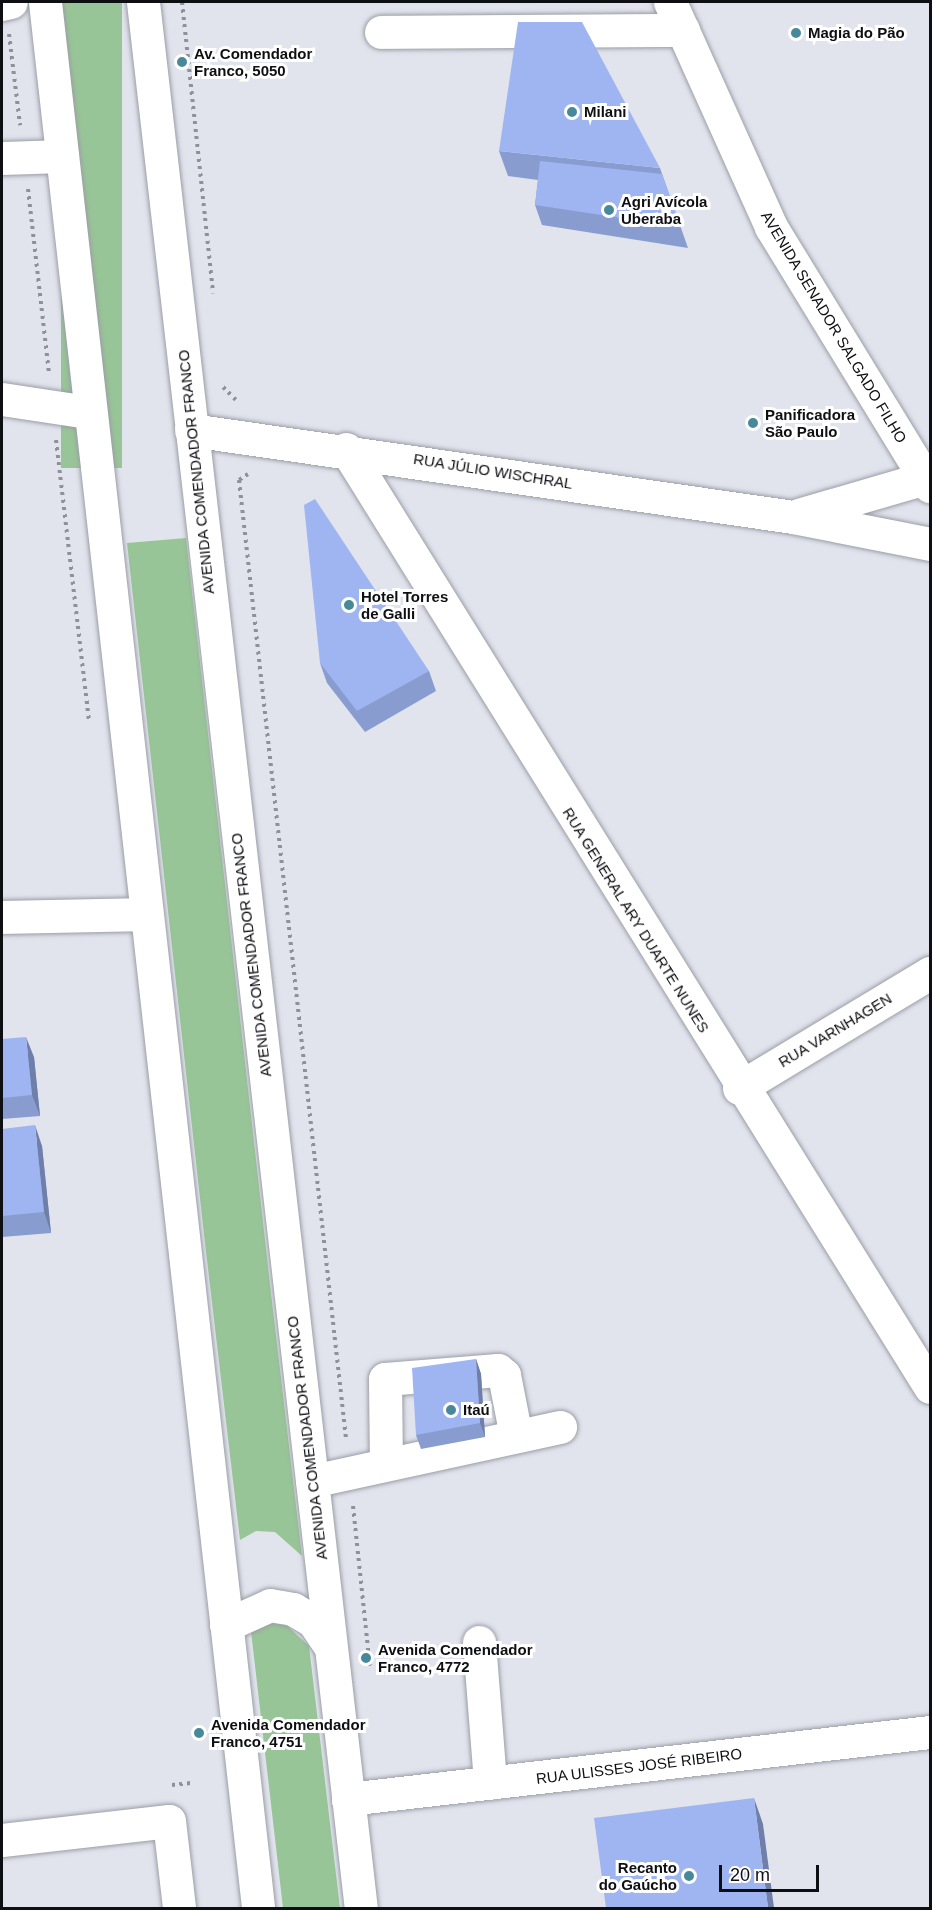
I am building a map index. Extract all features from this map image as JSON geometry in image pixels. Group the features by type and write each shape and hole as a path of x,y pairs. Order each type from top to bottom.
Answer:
{"main road":[{"path":"2,4 11,2"},
{"path":"45,2 88,412 258,1908"},
{"name":"AVENIDA COMENDADOR FRANCO","path":"143,2 361,1908"},
{"path":"381,32 676,16"},
{"name":"AVENIDA SENADOR SALGADO FILHO","path":"676,16 771,227 928,482"},
{"path":"2,158 62,156"},
{"path":"2,399 88,412"},
{"name":"RUA JÚLIO WISCHRAL","path":"191,430 346,449 794,517 930,544"},
{"name":"RUA GENERAL ARY DUARTE NUNES","path":"346,449 739,1088 930,1388"},
{"name":"RUA JÚLIO WISCHRAL","path":"794,517 928,482"},
{"path":"2,917 145,914"},
{"name":"RUA VARNHAGEN","path":"739,1088 930,973"},
{"path":"386,1464 386,1379 498,1370 504,1375 516,1436"},
{"path":"312,1481 560,1426"},
{"path":"226,1625 270,1605 293,1609 313,1621 330,1646"},
{"path":"479,1642 490,1783"},
{"name":"RUA ULISSES JOSÉ RIBEIRO","path":"348,1799 930,1732"},
{"path":"2,1840 169,1821 179,1908"}],"path":[{"path":"182,2 213,296"},
{"path":"222,378 223,390 243,402"},
{"path":"57,442 90,730"},
{"path":"256,474 246,473 239,480 372,1683"},
{"path":"172,1785 191,1783"}],"green space":[{"path":"61,2 122,2 122,468 61,468"},
{"path":"186,538 302,1556 275,1532 256,1531 240,1540 205,1243 127,543"},
{"path":"267,1623 285,1624 309,1646 340,1908 283,1908 251,1631"}],"building":[{"name":"Milani","path":"518,22 582,22 660,168 499,151"},
{"path":"540,161 662,174 681,227 535,205"},
{"name":"Hotel Torres de Galli","path":"315,499 429,671 357,711 320,663 304,505"},
{"path":"26,1037 32,1095 2,1098 2,1039"},
{"path":"35,1125 44,1212 2,1216 2,1129"},
{"name":"Itaú","path":"476,1359 480,1423 416,1435 412,1368"},
{"name":"Recanto do Gaúcho","path":"754,1798 768,1908 606,1908 594,1818"}],"place":[{"name":"Magia do Pão","path":"796,33"},
{"name":"Av. Comendador Franco, 5050","path":"182,62"},
{"name":"Milani","path":"572,112"},
{"name":"Agri Avícola Uberaba","path":"609,210"},
{"name":"Panificadora São Paulo","path":"753,423"},
{"name":"Hotel Torres de Galli","path":"349,605"},
{"name":"Itaú","path":"451,1410"},
{"name":"Avenida Comendador Franco, 4772","path":"366,1658"},
{"name":"Avenida Comendador Franco, 4751","path":"199,1733"},
{"name":"Recanto do Gaúcho","path":"689,1876"}]}
